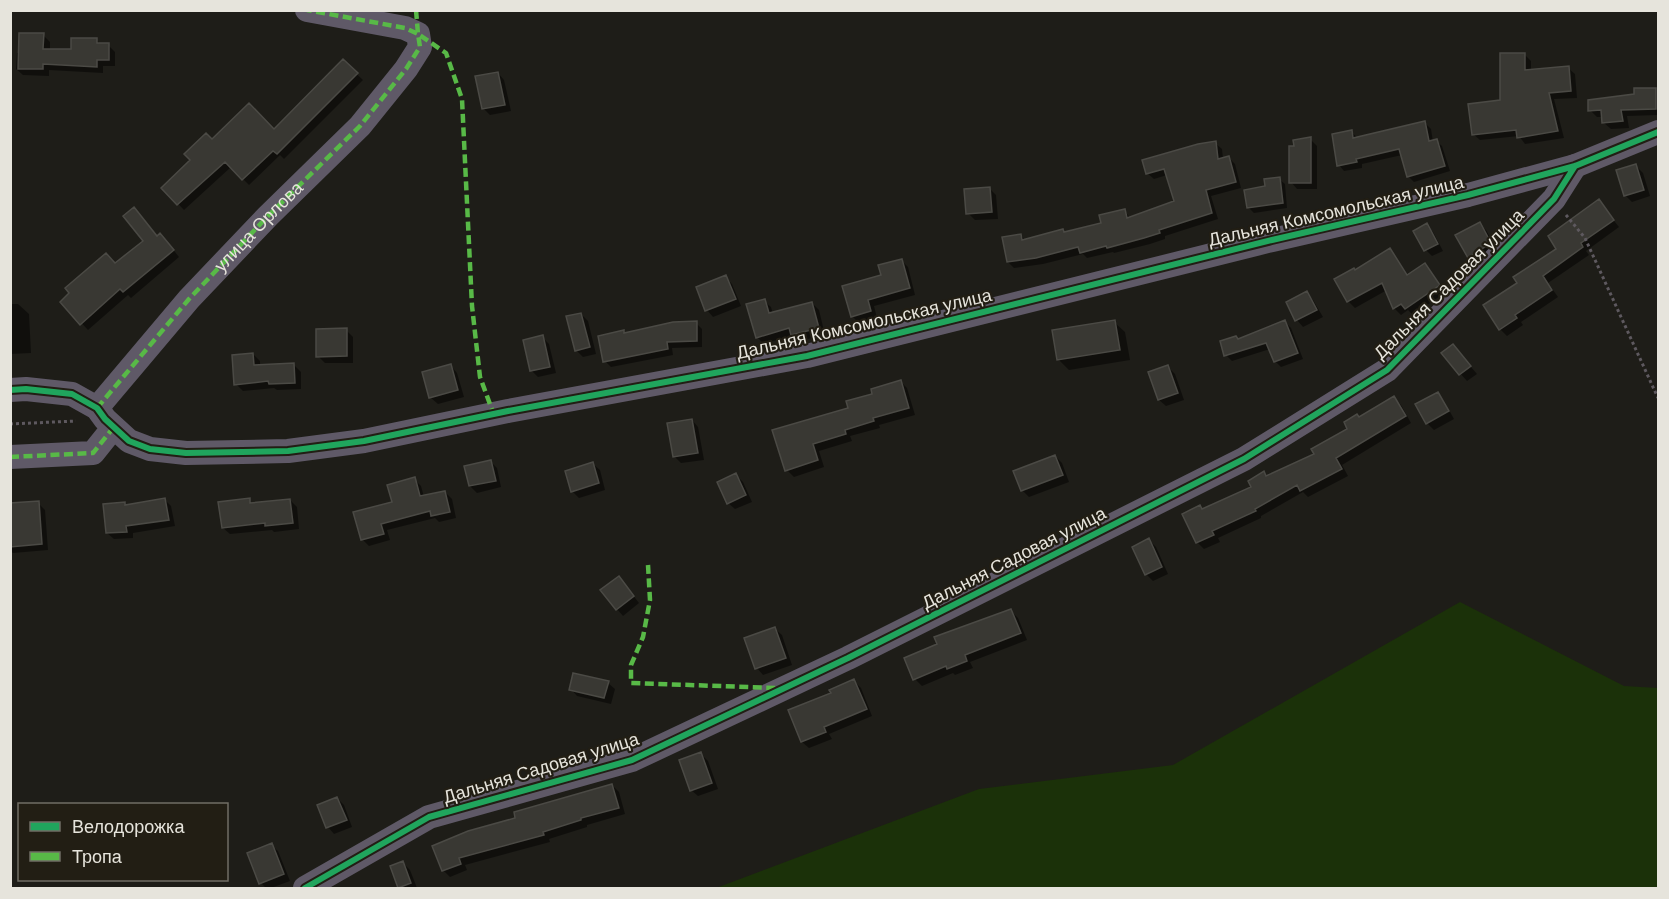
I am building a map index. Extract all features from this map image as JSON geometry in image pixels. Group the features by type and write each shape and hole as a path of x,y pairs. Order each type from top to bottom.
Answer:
{"street":[{"name":"улица Орлова","path":"105,418 189,299 268,216 360,126 406,69 420,47 418,34 405,28 307,10"},
{"path":"1575,165 1659,132"},
{"name":"Дальняя Комсомольская улица","path":"105,418 129,441 150,449 186,453 288,451 364,441 508,411 807,356 1272,240 1468,195 1575,165"},
{"name":"Дальняя Садовая улица","path":"305,888 429,817 632,760 848,658 1244,459 1387,370 1554,199 1575,165"},
{"path":"10,390 26,389 72,394 105,418 93,453 10,457"}],"path":[{"path":"1554,199 1585,238 1659,398"},
{"path":"10,424 105,418"}],"green space":[{"path":"1460,602 1624,686 1658,688 1658,888 716,888 979,789 1173,765"}],"building":[{"path":"19,33 44,33 43,49 71,49 71,38 97,38 97,43 109,43 109,60 97,60 97,67 43,64 43,69 18,69"},
{"path":"1500,53 1525,53 1525,70 1569,66 1571,91 1549,93 1558,131 1517,138 1516,130 1472,135 1468,104 1500,100"},
{"path":"343,59 358,73 277,154 273,151 242,180 225,162 177,205 161,188 190,160 184,154 206,133 212,139 249,103 274,129"},
{"path":"498,72 505,105 482,109 475,76"},
{"path":"1634,88 1656,88 1656,109 1621,110 1623,121 1602,123 1601,110 1588,111 1588,100 1634,94"},
{"path":"1425,121 1429,141 1437,139 1445,166 1407,177 1399,149 1337,166 1332,134 1352,130 1353,138"},
{"path":"1311,137 1311,183 1289,183 1289,146 1294,146 1293,140"},
{"path":"1216,141 1218,159 1229,156 1236,182 1206,190 1212,213 1159,230 1160,233 1107,248 1106,246 1080,253 1078,247 1036,258 1007,262 1002,237 1021,234 1022,240 1063,229 1064,232 1101,223 1099,215 1125,209 1127,218 1174,201 1164,169 1146,174 1142,160"},
{"path":"1636,164 1644,190 1624,196 1616,170"},
{"path":"1280,177 1283,203 1247,208 1244,190 1265,186 1264,179"},
{"path":"990,187 992,212 966,214 964,189"},
{"path":"1599,199 1614,220 1581,243 1583,247 1543,276 1552,290 1515,315 1517,318 1499,330 1483,305 1517,283 1513,277 1556,249 1548,236"},
{"path":"134,207 157,236 160,233 174,250 123,292 120,289 80,325 60,302 69,293 65,288 106,253 115,263 143,241 123,216"},
{"path":"1480,222 1491,243 1468,258 1455,235"},
{"path":"1427,223 1438,244 1424,251 1413,231"},
{"path":"1390,248 1407,275 1425,263 1440,285 1405,309 1401,304 1393,309 1382,283 1347,302 1334,279 1354,268 1355,270"},
{"path":"902,259 910,288 868,300 871,311 851,317 842,286 881,275 878,265"},
{"path":"726,275 736,299 705,311 696,287"},
{"path":"1307,291 1317,310 1295,321 1286,302"},
{"path":"765,299 769,313 812,302 819,328 791,335 789,328 756,338 746,304"},
{"path":"581,313 590,347 575,351 566,316"},
{"path":"1115,320 1120,350 1057,360 1052,330"},
{"path":"1285,320 1298,353 1274,362 1266,343 1224,356 1220,341 1236,336 1238,339"},
{"path":"697,321 697,341 667,342 668,349 603,362 598,336 624,330 624,333 673,322"},
{"path":"347,328 347,356 316,357 316,329"},
{"path":"543,335 550,367 530,371 523,340"},
{"path":"1453,344 1471,366 1459,375 1441,353"},
{"path":"253,353 254,365 294,363 295,383 269,384 268,381 234,385 232,355"},
{"path":"451,364 458,390 429,398 422,372"},
{"path":"1168,365 1178,393 1158,400 1148,372"},
{"path":"901,380 909,408 873,418 874,421 845,430 846,434 813,444 818,460 785,471 772,430 848,408 846,401 872,394 871,389"},
{"path":"1438,392 1449,411 1426,424 1415,404"},
{"path":"1394,396 1406,416 1336,458 1342,469 1300,491 1297,485 1255,509 1256,511 1212,531 1214,535 1196,543 1182,514 1200,505 1202,509 1251,487 1248,481 1264,471 1266,476 1314,454 1311,449 1347,429 1344,422 1357,414 1359,417"},
{"path":"692,419 698,453 673,457 667,423"},
{"path":"1055,455 1063,475 1021,491 1013,471"},
{"path":"491,460 496,481 469,486 464,466"},
{"path":"593,462 599,483 571,492 565,471"},
{"path":"736,473 746,495 727,504 717,482"},
{"path":"415,477 420,496 445,491 450,512 431,516 430,511 381,524 384,534 361,540 353,512 392,502 387,485"},
{"path":"165,498 169,520 126,526 127,532 106,533 103,504 125,502 125,505"},
{"path":"250,498 250,503 290,499 293,523 265,526 265,523 222,528 218,502"},
{"path":"39,501 42,544 10,547 10,503"},
{"path":"1149,538 1162,567 1145,575 1132,547"},
{"path":"619,576 634,596 616,610 600,590"},
{"path":"1011,609 1021,633 965,655 967,661 947,669 946,666 913,680 904,658 937,644 934,637"},
{"path":"775,627 786,658 755,669 744,638"},
{"path":"573,673 609,681 604,698 569,690"},
{"path":"854,679 867,709 824,727 826,732 801,742 788,710 831,693 829,690"},
{"path":"701,752 712,783 690,791 679,760"},
{"path":"612,784 619,808 581,818 581,820 543,832 544,835 459,858 461,864 442,871 432,846 468,831 515,818 514,812"},
{"path":"337,797 347,820 326,828 317,805"},
{"path":"272,843 284,874 259,884 247,853"},
{"path":"403,861 411,883 398,888 390,866"}],"marked path":[{"path":"97,408 189,299 268,216 360,126 406,69 420,47 418,34 405,28 307,10"},
{"path":"416,10 418,34 446,53 462,99 472,306 480,377 494,415"},
{"path":"10,457 93,453 113,428"},
{"path":"648,565 650,600 643,637 631,665 631,683 777,688"}],"cycle path":[{"path":"10,390 26,389 72,394 97,408 105,419 129,441 150,449 186,453 288,451 364,441 508,411 807,356 1272,240 1468,195 1575,166 1658,132"},
{"path":"305,888 429,817 632,760 848,658 1244,459 1387,370 1554,199 1575,166"}]}
